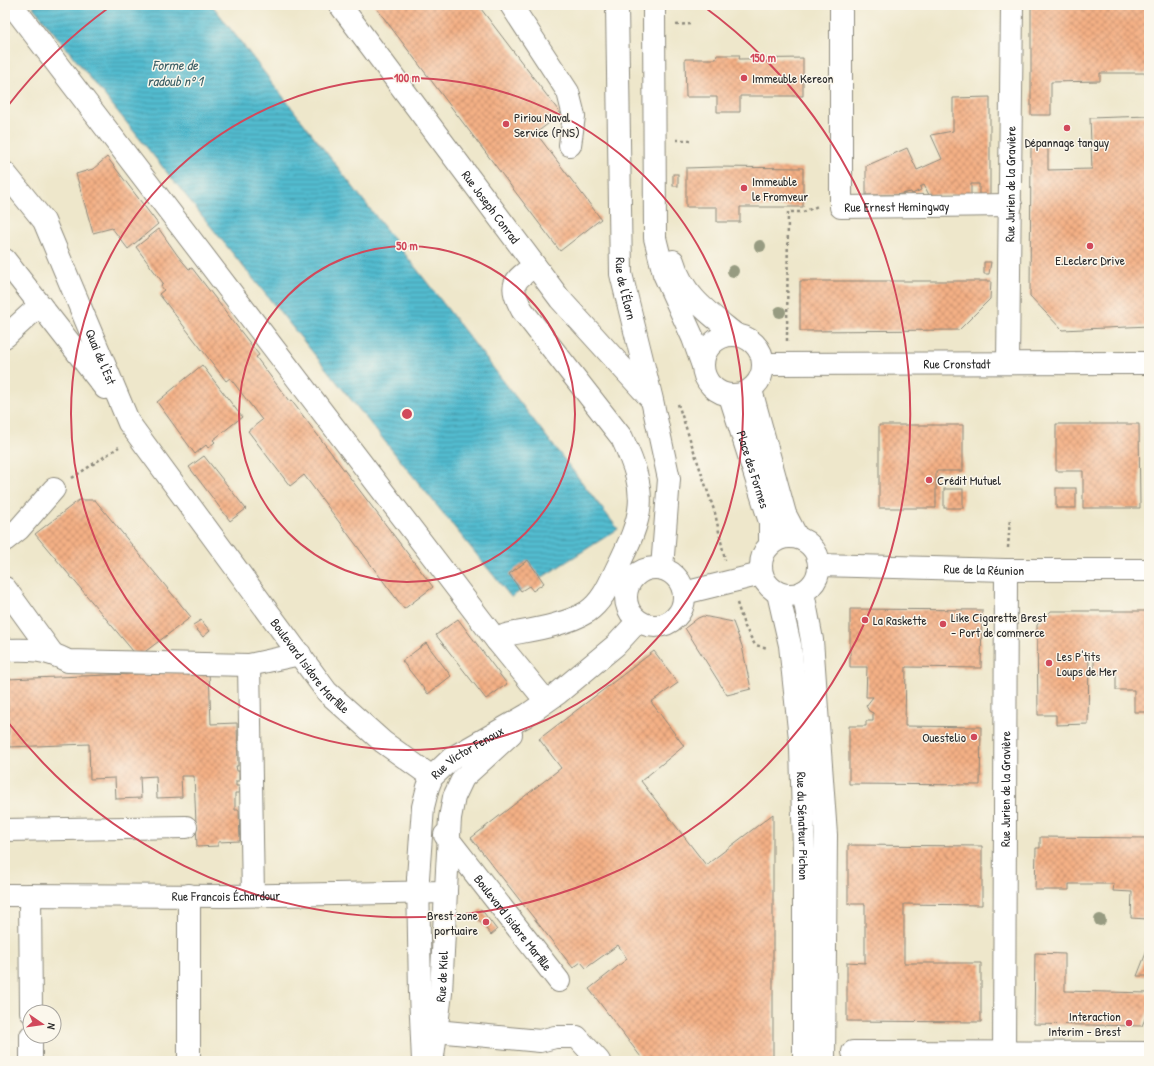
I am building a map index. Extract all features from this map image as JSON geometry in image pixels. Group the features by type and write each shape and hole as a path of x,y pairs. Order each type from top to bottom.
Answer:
{"street":[{"path":"12,5 497,641 546,701"},
{"name":"Rue Joseph Conrad","path":"340,5 560,299 652,400"},
{"path":"511,5 568,92 574,116 570,145"},
{"name":"Rue de l'Élorn","path":"617,5 621,274 652,400 669,479 662,568"},
{"path":"654,5 655,238 664,274 693,338 703,366 705,377 711,386 719,393 730,396 741,395 751,390 758,383 763,374 764,364 762,353 756,344 747,338 736,335 726,336 716,340 709,347 704,356 703,366"},
{"path":"665,5 666,236 677,273 698,304 736,335"},
{"name":"Rue Ernest Hemingway","path":"841,5 841,207 1011,205"},
{"name":"Rue Jurien de la Gravière","path":"1008,362 1011,205 1012,5"},
{"name":"Quai de l'Est","path":"5,173 44,221 129,424 211,533"},
{"path":"5,260 122,409"},
{"path":"497,641 506,636 571,619 586,612 596,605 606,591 634,536 641,510 638,480 622,438 522,310 514,294 514,284 524,273 535,266"},
{"path":"5,337 40,305"},
{"name":"Rue Cronstadt","path":"764,364 1008,362 1149,364"},
{"name":"Place des Formes","path":"751,390 784,514 797,537"},
{"name":"Place des Formes","path":"730,396 770,522 770,544"},
{"path":"5,540 18,529 54,489"},
{"name":"Boulevard Isidore Marfille","path":"211,533 327,692 383,742 432,777"},
{"path":"787,536 797,537 806,541 812,547 817,556 819,565 817,576 812,586 803,592 791,595 778,593 765,582 761,574 760,563 763,553 770,544 778,539 787,536"},
{"name":"Rue de la Réunion","path":"819,565 1006,570 1149,570"},
{"path":"652,568 662,568 677,577 684,593 682,610 676,617 668,623 654,626 638,621 626,604 626,593 629,583 642,570 652,568"},
{"name":"Rue Jurien de la Gravière","path":"1004,1057 1006,570"},
{"path":"684,593 761,574"},
{"path":"5,588 52,653"},
{"name":"Rue du Sénateur Pichon","path":"803,592 812,640 826,835 824,1061"},
{"name":"Rue du Sénateur Pichon","path":"778,593 790,645 801,748 804,850 804,1061"},
{"name":"Rue Victor Fenoux","path":"418,895 423,807 432,777 452,758 527,715 546,701 616,646 638,621"},
{"path":"5,650 32,649 52,653 68,661 249,665 300,654"},
{"path":"249,665 253,895"},
{"name":"Rue Victor Fenoux","path":"446,892 449,839 454,797 463,778 505,741 527,715"},
{"name":"Boulevard Isidore Marfille","path":"423,807 559,981"},
{"path":"5,830 186,827"},
{"name":"Rue Francois Échardour","path":"5,895 418,895 446,892"},
{"name":"Rue de Kiel","path":"433,1061 444,951 446,892"},
{"path":"30,895 31,1004"},
{"path":"189,895 189,1061"},
{"name":"Rue de Kiel","path":"418,895 423,1061"},
{"path":"436,1031 540,1041 555,1037 577,1037 599,1061"},
{"path":"31,1044 31,1061"},
{"path":"853,1052 1004,1057 1149,1054"}],"path":[{"path":"787,365 788,212 803,212 817,206 841,207"},
{"path":"54,489 138,435"},
{"path":"1006,570 1010,518"}],"water":[{"name":"Forme de radoub nº 1","path":"35,5 212,5 618,529 511,597 33,7"}],"building":[{"name":"Piriou Naval Service (PNS)","path":"374,5 478,5 561,114 536,133 601,219 560,251"},
{"path":"1031,5 1149,5 1149,73 1100,73 1100,81 1051,82 1051,115 1031,115"},
{"name":"Immeuble Kereon","path":"717,55 740,55 739,59 803,58 803,96 740,96 740,112 717,112 717,97 686,97 685,59 716,59"},
{"path":"990,97 990,196 979,196 979,184 971,184 971,195 929,195 924,185 920,187 921,190 912,194 911,192 896,195 866,195 866,166 907,148 917,170 942,159 931,135 953,131 953,98"},
{"path":"1149,116 1149,326 1062,330 1030,296 1031,146 1048,146 1048,170 1092,169 1090,118"},
{"path":"107,157 158,224 128,249 112,228 93,233 76,174 93,169"},
{"name":"Immeuble le Fromveur","path":"686,168 803,168 803,207 740,207 740,222 717,222 717,207 686,207"},
{"path":"673,174 678,174 678,186 673,186"},
{"path":"159,229 178,256 189,269 192,268 259,355 256,357 289,401 291,400 433,587 404,609 304,475 290,486 248,431 262,420 230,378 226,381 159,294 164,290 161,286 163,283 136,247"},
{"path":"984,262 991,262 989,274 984,274"},
{"path":"800,281 991,281 990,299 959,330 800,331"},
{"path":"202,365 242,417 213,440 215,442 208,448 206,445 195,454 157,402"},
{"path":"1056,424 1139,424 1140,508 1083,508 1083,471 1056,471"},
{"path":"879,425 963,425 963,471 936,471 936,508 879,508"},
{"path":"204,456 246,509 230,521 189,467"},
{"path":"1056,488 1076,488 1076,508 1056,508"},
{"path":"944,489 963,489 963,508 944,508"},
{"path":"79,500 95,500 191,617 138,657 35,534"},
{"path":"528,560 544,583 533,591 529,586 521,591 509,574"},
{"path":"850,609 982,610 981,668 906,667 905,726 981,727 980,785 849,784 849,726 866,726 866,721 873,721 873,713 869,711 866,706 873,697 866,697 867,667 850,667"},
{"path":"1051,611 1149,611 1149,712 1134,712 1134,690 1116,690 1116,674 1094,674 1094,657 1089,657 1088,724 1056,725 1056,715 1038,715 1037,625"},
{"path":"703,616 733,622 742,646 751,689 727,695 685,628"},
{"path":"458,619 507,684 486,699 436,635"},
{"path":"201,620 210,631 203,637 193,625"},
{"path":"426,643 451,676 428,694 402,661"},
{"path":"654,651 678,683 651,702 684,746 641,781 706,865 773,814 773,1061 644,1061 589,989 627,959 618,945 586,968 581,962 573,968 471,838 561,768 539,739"},
{"path":"209,671 211,724 237,723 238,766 236,766 237,771 239,771 239,781 236,781 236,786 239,786 239,793 235,793 235,810 239,810 240,841 218,842 218,846 197,847 194,776 181,776 182,797 157,798 156,776 140,777 141,798 116,799 115,778 90,779 89,744 9,747 7,679"},
{"path":"1040,837 1149,838 1149,976 1137,976 1146,953 1147,919 1131,918 1132,892 1113,891 1114,884 1069,884 1069,890 1035,890 1036,848 1040,848"},
{"path":"848,845 982,846 982,905 904,904 904,963 981,963 981,1022 847,1021 847,962 865,963 865,904 848,904"},
{"name":"Brest zone portuaire","path":"481,909 497,930 491,935 474,914"},
{"path":"1035,953 1065,954 1065,991 1149,993 1149,1009 1142,1026 1034,1024"}],"place":[{"name":"Immeuble Kereon","path":"744,78"},
{"name":"Piriou Naval Service (PNS)","path":"506,124"},
{"name":"Dépannage tanguy","path":"1067,128"},
{"name":"Immeuble le Fromveur","path":"744,188"},
{"name":"E.Leclerc Drive","path":"1090,246"},
{"name":"Crédit Mutuel","path":"929,480"},
{"name":"La Raskette","path":"865,620"},
{"name":"Like Cigarette Brest - Port de commerce","path":"943,624"},
{"name":"Les P'tits Loups de Mer","path":"1049,663"},
{"name":"Ouestelio","path":"974,737"},
{"name":"Brest zone portuaire","path":"486,922"},
{"name":"Interaction Interim - Brest","path":"1129,1023"}]}
